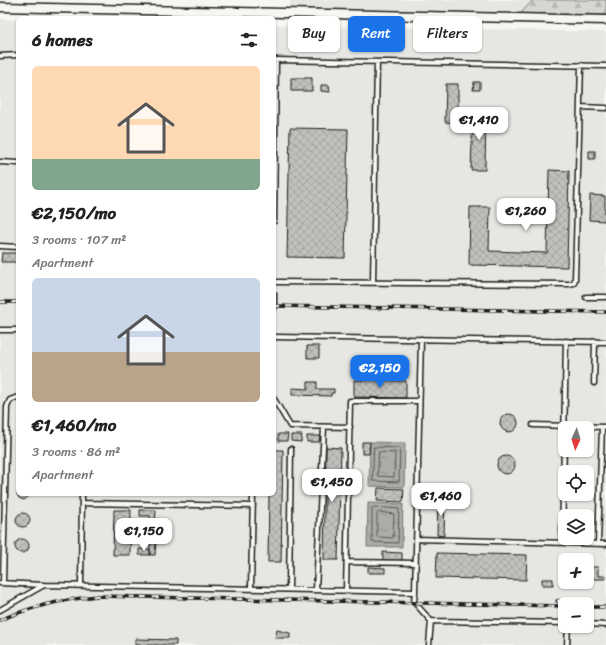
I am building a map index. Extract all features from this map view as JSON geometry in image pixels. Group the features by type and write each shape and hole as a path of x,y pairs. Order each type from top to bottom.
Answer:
{"street":[{"path":"0,7 606,20"}],"lane":[{"path":"0,56 16,55"},
{"path":"276,60 606,66"},
{"path":"373,282 377,62"},
{"path":"276,282 574,283 581,65"},
{"path":"580,107 606,108"},
{"path":"0,162 16,163"},
{"path":"0,246 16,247"},
{"path":"586,297 606,297"},
{"path":"0,330 16,330"},
{"path":"276,337 606,342"},
{"path":"420,339 414,602 431,621 429,645"},
{"path":"564,421 566,341"},
{"path":"594,382 595,341"},
{"path":"16,398 10,400 7,407 2,583 80,586 415,592"},
{"path":"346,591 350,401 419,401"},
{"path":"276,402 290,426 350,427"},
{"path":"533,425 558,426"},
{"path":"316,590 324,427"},
{"path":"594,427 604,427 598,543"},
{"path":"289,589 291,449"},
{"path":"563,457 563,509"},
{"path":"80,586 82,496"},
{"path":"251,588 253,496"},
{"path":"82,503 253,506"},
{"path":"416,539 558,543"},
{"path":"594,543 606,544"},
{"path":"346,562 416,563"},
{"path":"0,610 44,585"},
{"path":"431,621 558,624"},
{"path":"594,624 606,624"},
{"path":"567,645 568,633"}],"shaded area":[{"path":"290,0 533,0 520,14 289,9"},
{"path":"0,19 16,20 16,496 276,496 276,25 288,25 288,52 340,52 340,26 348,27 348,52 405,52 405,28 413,28 413,52 482,52 482,29 606,32 606,645 0,645"}],"green space":[{"path":"533,0 606,0 606,15 520,14"}],"water":[{"path":"370,442 405,443 404,487 369,486"},
{"path":"368,503 403,504 402,547 367,547"}],"building":[{"path":"291,78 312,78 312,91 291,91"},
{"path":"474,82 480,82 480,90 473,90"},
{"path":"446,84 458,84 458,123 445,122"},
{"path":"321,85 329,85 330,92 321,91"},
{"path":"473,112 486,112 485,170 471,170"},
{"path":"290,128 348,129 345,258 287,257"},
{"path":"589,151 595,151 595,159 589,159"},
{"path":"549,170 569,171 567,267 469,265 470,207 490,207 489,251 547,253"},
{"path":"590,195 605,196 605,221 589,220"},
{"path":"2,253 16,253 16,262 1,262"},
{"path":"307,346 319,346 319,358 307,358"},
{"path":"354,380 406,381 406,398 354,397"},
{"path":"308,382 317,382 317,389 334,389 334,393 331,393 331,396 292,395 292,388 308,389"},
{"path":"505,414 513,414 518,419 516,430 513,432 505,432 500,427 500,419"},
{"path":"278,434 288,434 287,441 278,441"},
{"path":"291,435 302,435 301,442 291,441"},
{"path":"307,436 320,436 319,442 307,442"},
{"path":"362,442 370,442 369,454 362,454"},
{"path":"326,447 341,448 338,560 324,560"},
{"path":"276,450 283,450 281,562 268,562 269,496 276,496"},
{"path":"502,456 510,456 515,461 513,472 510,474 502,474 497,469 497,461"},
{"path":"378,488 404,489 403,502 377,501"},
{"path":"18,496 29,496 24,500"},
{"path":"438,499 445,499 444,536 437,535"},
{"path":"114,510 131,510 130,555 113,555"},
{"path":"140,510 156,510 155,528 150,528 150,516 140,516"},
{"path":"23,513 28,515 30,520 28,525 23,527 18,525 16,520 18,515"},
{"path":"22,539 27,541 29,546 27,551 22,553 17,551 15,546 17,541"},
{"path":"150,543 156,543 155,555 150,555"},
{"path":"139,549 150,549 150,555 139,555"},
{"path":"383,552 402,553 402,561 383,561"},
{"path":"437,553 527,555 526,580 436,578"},
{"path":"368,567 385,568 385,573 368,573"},
{"path":"594,567 598,567 598,576 606,576 606,579 594,579"},
{"path":"542,579 553,579 553,585 542,585"},
{"path":"277,630 290,633 290,638 275,638"},
{"path":"135,639 176,640 176,645 135,645"}],"railway":[{"path":"0,302 16,302"},
{"path":"276,306 606,312"},
{"path":"0,620 47,604 97,596 558,606"},
{"path":"594,607 606,607"}]}
